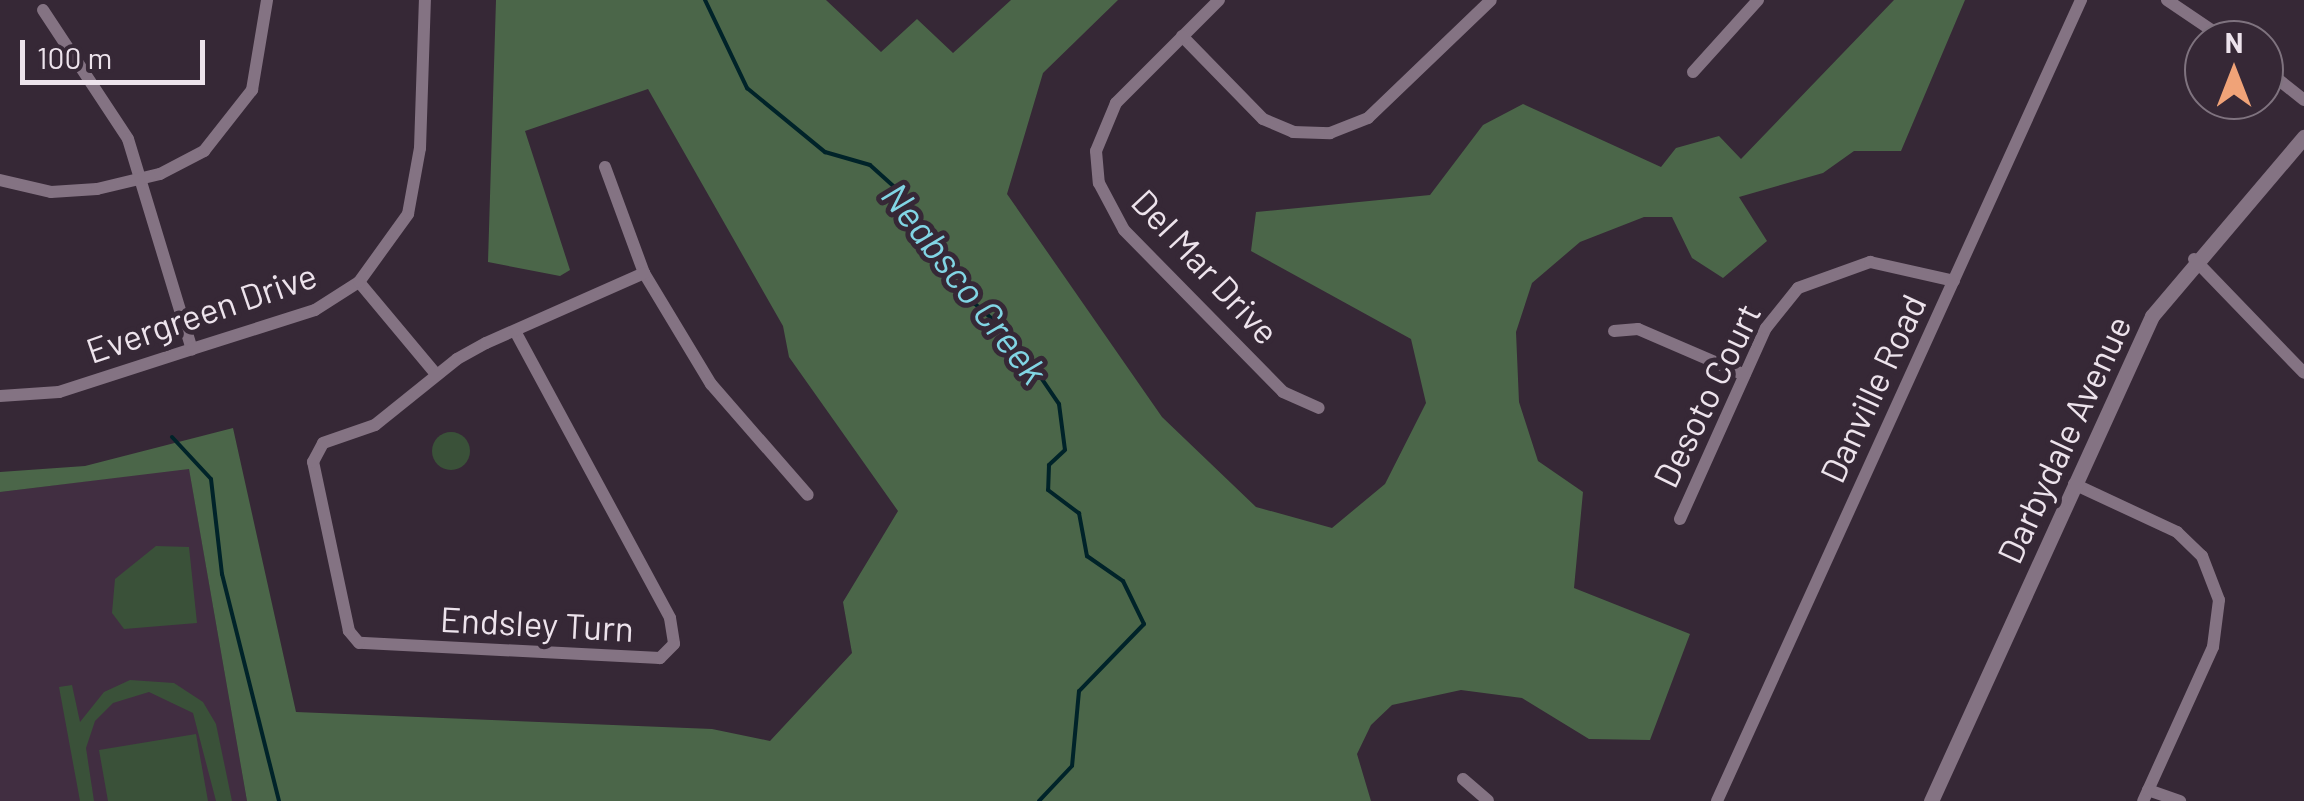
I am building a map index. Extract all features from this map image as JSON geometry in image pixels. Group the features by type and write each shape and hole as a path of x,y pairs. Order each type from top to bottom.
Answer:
{"street":[{"path":"0,180 76,192 142,179 183,164 232,124 257,71 267,0"},
{"name":"Evergreen Drive","path":"0,396 46,394 192,349 315,310 360,282 401,230 416,182 425,0"},
{"name":"Del Mar Drive","path":"1219,0 1106,120 1096,151 1104,200 1124,230 1283,392 1319,408"},
{"path":"1182,36 1263,118 1293,132 1330,133 1368,118 1491,0"},
{"path":"1693,72 1758,0"},
{"name":"Danville Road","path":"1717,801 2080,0"},
{"path":"2167,0 2196,20"},
{"path":"43,10 114,114 142,179 192,349"},
{"path":"2284,84 2304,100"},
{"name":"Darbydale Avenue","path":"1930,801 2152,316 2194,259 2304,136"},
{"path":"606,168 644,273 711,384 808,495"},
{"path":"2194,259 2304,373"},
{"name":"Desoto Court","path":"1680,519 1774,314 1818,275 1890,262 1954,281"},
{"path":"360,282 436,374 515,331 644,273"},
{"path":"1614,331 1638,329 1745,375"},
{"name":"Endsley Turn","path":"436,374 375,424 316,450 349,631 360,643 664,656 675,640 670,618 515,331"},
{"path":"2074,484 2177,532 2215,584 2212,648 2146,795 2180,801"},
{"path":"1463,779 1488,801"}],"shaded area":[{"path":"189,468 247,801 0,801 0,492"}],"green space":[{"path":"496,0 826,0 881,52 917,19 953,53 1011,0 1118,0 1043,73 1007,194 1162,417 1256,507 1332,528 1385,484 1426,403 1411,339 1251,251 1256,212 1430,195 1483,125 1523,104 1661,167 1676,148 1719,136 1741,159 1894,0 1965,0 1901,151 1854,151 1823,173 1739,197 1767,241 1723,278 1692,258 1672,217 1644,217 1580,242 1532,283 1516,332 1519,402 1538,461 1583,492 1574,588 1690,634 1650,740 1589,739 1522,698 1461,690 1392,705 1371,725 1357,754 1371,801 247,801 189,469 0,492 0,472 85,466 233,428 296,712 712,729 770,741 852,653 843,602 898,511 789,357 783,326 648,89 525,131 570,270 560,276 488,262"},
{"path":"451,432 464,438 470,451 464,464 451,470 438,464 432,451 438,438"},
{"path":"156,546 189,547 197,623 124,629 112,613 115,579"},
{"path":"130,680 174,683 203,702 216,724 232,801 216,801 193,713 149,692 113,703 95,721 86,748 94,801 80,801 59,687 72,685 80,722 104,692"},
{"path":"196,734 208,801 108,801 99,750"}],"waterway":[{"name":"Neabsco Creek","path":"705,0 747,88 825,152 870,165 893,186 945,251 974,303 1014,338 1059,404 1065,450 1049,465 1048,490 1079,513 1087,556 1123,581 1144,624 1079,691 1072,766 1039,801"},
{"path":"172,437 211,479 222,574 279,801"}]}
